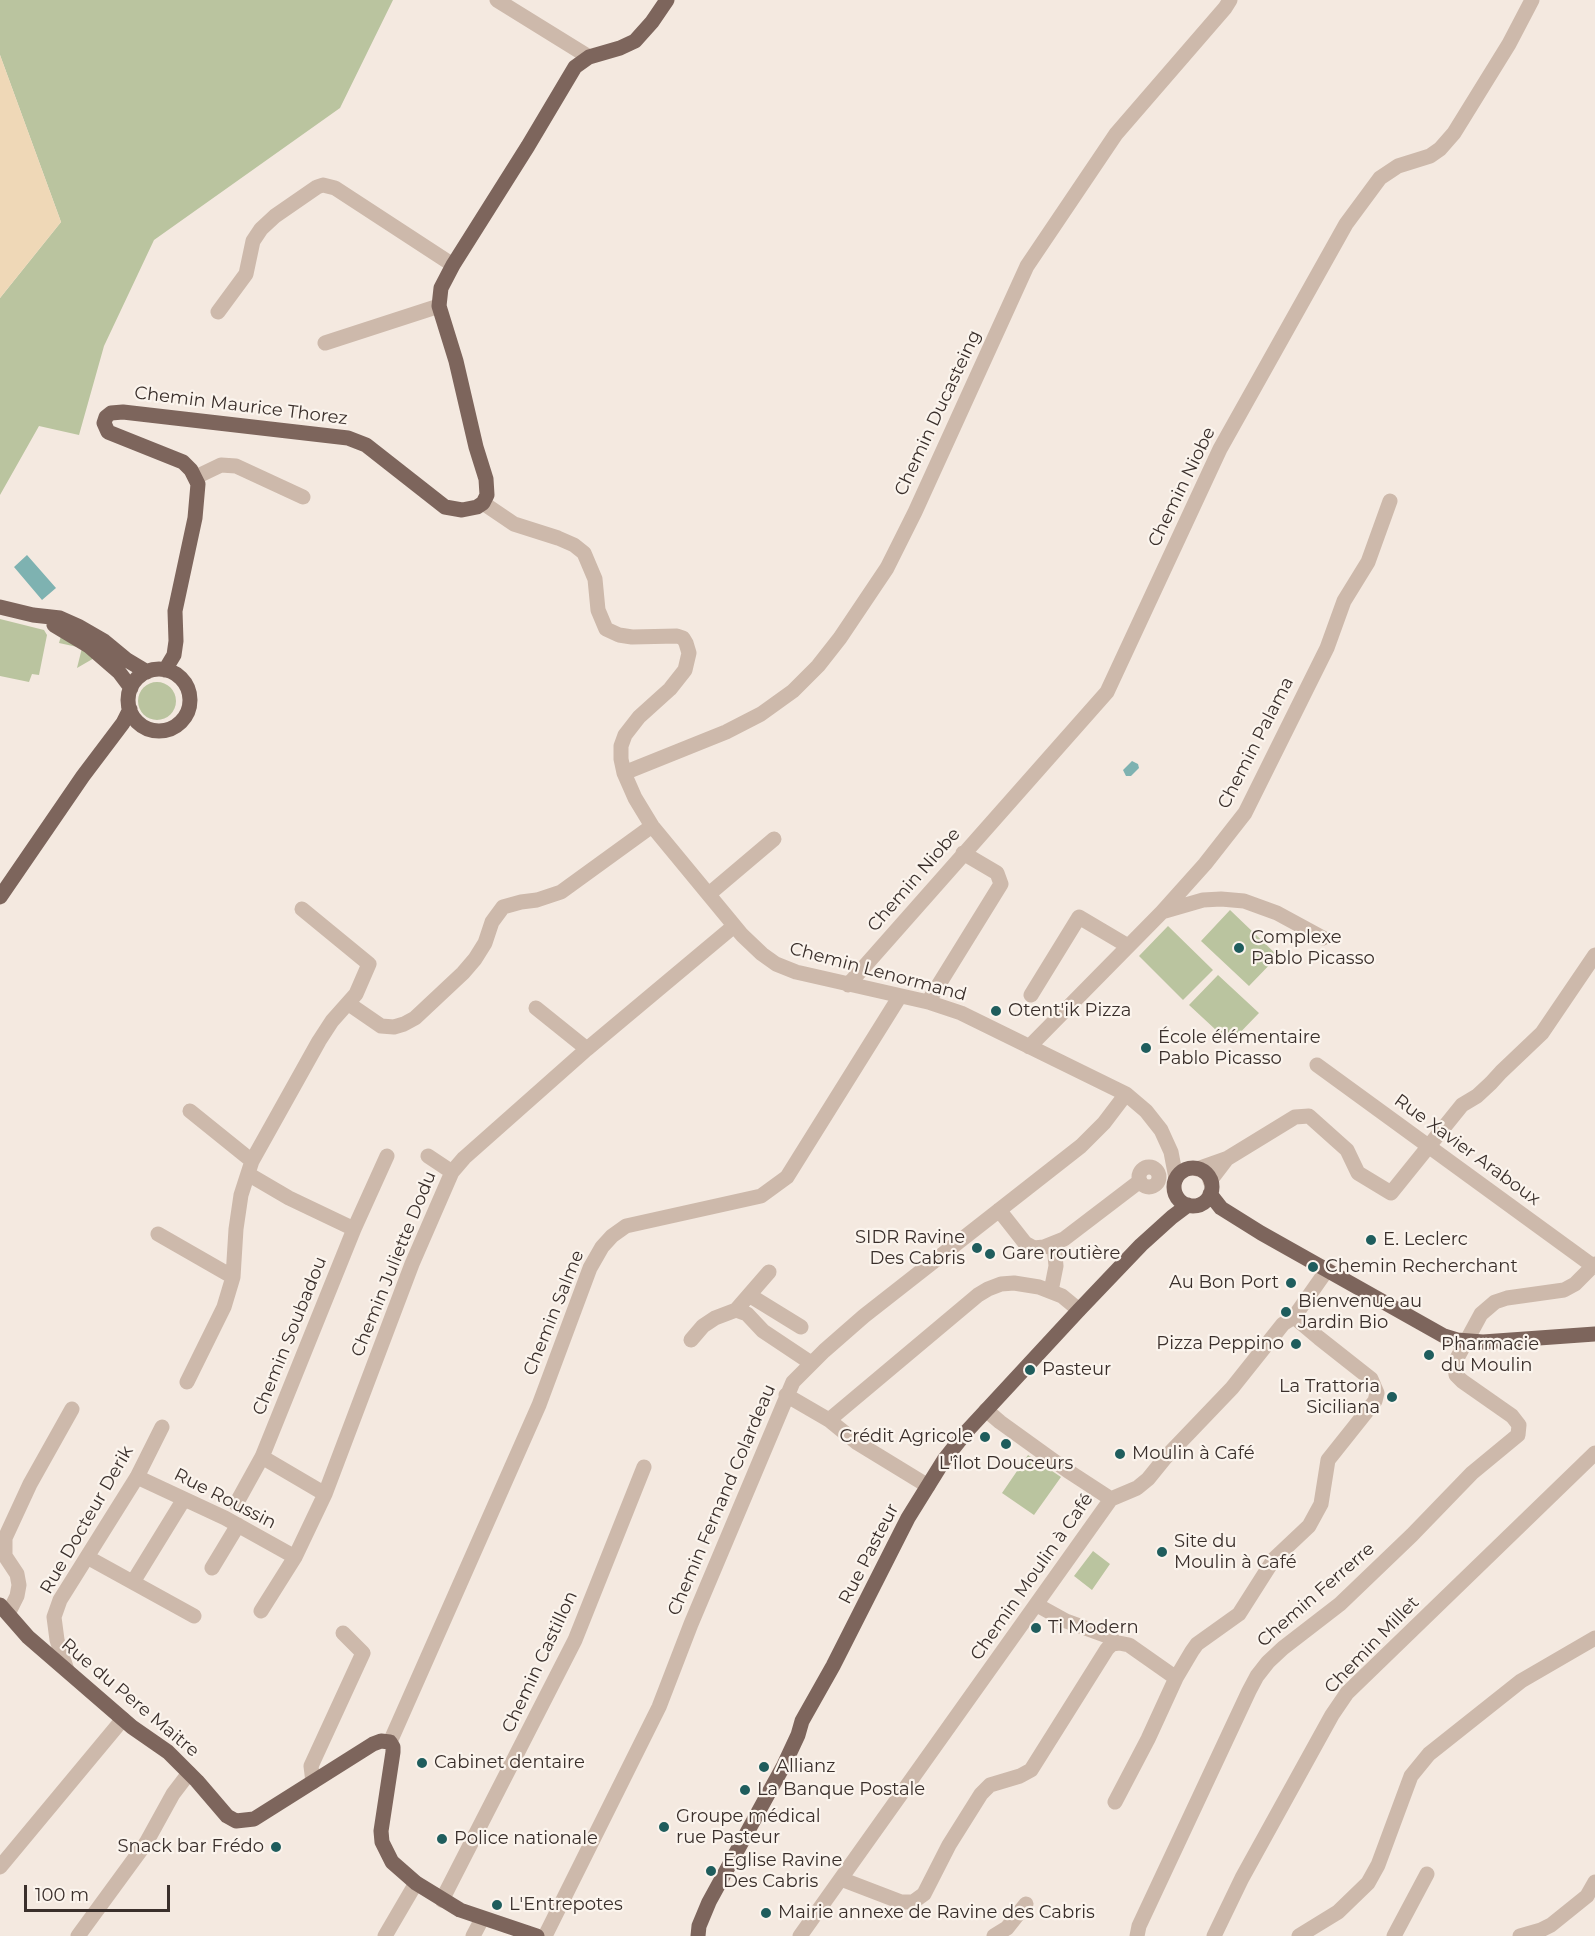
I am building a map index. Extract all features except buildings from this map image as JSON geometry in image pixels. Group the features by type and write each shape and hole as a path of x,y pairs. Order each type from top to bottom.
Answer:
{"main road":[{"path":"483,502 486,495 486,479 456,361 439,306 441,288 575,67 589,57 620,48 635,40 643,34 667,0"},
{"name":"Chemin Maurice Thorez","path":"196,477 183,462 174,457 111,434 104,427 106,417 111,413 123,412 348,438 366,445 445,507 469,510 483,502"},
{"path":"165,670 174,655 175,611 198,501 196,477"},
{"path":"0,607 33,615 60,618 104,641 147,672"},
{"path":"33,615 58,626 98,653 119,672 131,688"},
{"path":"175,621 182,645 185,684"},
{"path":"58,626 78,626"},
{"path":"165,670 180,677 185,684 189,692 188,711 176,726 158,731 148,729 140,724 130,709 128,702 131,688 137,679 147,672 165,670"},
{"path":"0,897 130,709"},
{"path":"108,742 140,724"},
{"path":"1197,1196 1208,1176 1194,1169 1185,1170 1176,1178 1174,1184 1197,1196 1221,1208 1444,1336 1467,1341 1595,1334"},
{"name":"Rue Pasteur","path":"696,1933 723,1876 784,1765 802,1721 833,1666 908,1518 944,1460 986,1410 1078,1310 1141,1245 1197,1196"},
{"name":"Rue du Pere Maitre","path":"4,1610 28,1636 123,1719 168,1752 227,1816 240,1821 254,1819 373,1744 381,1741 390,1742"},
{"path":"390,1742 393,1752 381,1831 382,1842 392,1862 416,1883 460,1910 537,1936"}],"street":[{"path":"496,0 589,57"},
{"name":"Chemin Ducasteing","path":"624,773 726,732 761,714 793,691 829,652 887,568 1027,266 1116,134 1230,0"},
{"name":"Chemin Niobe","path":"848,985 1107,692 1220,449 1346,224 1380,178 1398,166 1430,156 1440,149 1454,133 1509,44 1532,0"},
{"path":"218,312 246,274 253,241 261,229 275,216 323,185 335,188 453,265"},
{"path":"325,343 439,306"},
{"path":"196,477 221,465 236,466 303,497"},
{"name":"Chemin Palama","path":"1029,1047 1162,912 1205,864 1245,813 1327,648 1344,601 1368,562 1390,501"},
{"name":"Chemin Lenormand","path":"483,502 514,524 558,538 574,545 584,553 595,579 598,610 606,629 619,635 632,637 677,636 683,638 689,653 685,670 670,689 639,717 625,735 621,746 624,773 635,798 652,826 734,926 762,954 776,964 796,972 928,1002 961,1013 1126,1094 1146,1111 1161,1130 1171,1152 1176,1178"},
{"path":"350,1004 381,1026 394,1027 415,1018 475,959 485,943 492,922 503,907 561,892 652,826"},
{"path":"709,894 774,838"},
{"path":"928,1002 1001,884 997,873 963,853"},
{"path":"1188,883 1203,900"},
{"path":"1162,912 1203,900 1221,899 1244,902 1277,913 1323,939"},
{"path":"187,1382 224,1307 233,1277 241,1196 250,1168 319,1041 332,1021 350,1004 369,964 302,909"},
{"path":"1031,995 1079,916 1128,946"},
{"name":"Chemin Juliette Dodu","path":"261,1611 295,1557 325,1494 412,1264 452,1172 464,1158 587,1049 734,926"},
{"path":"1194,1169 1228,1158 1295,1117 1310,1116 1347,1150 1358,1173 1391,1193 1462,1105 1477,1096 1542,1033 1595,955"},
{"name":"Chemin Salme","path":"390,1742 539,1405 590,1268 602,1246 627,1226 761,1196 787,1177 900,996"},
{"path":"536,1008 587,1049"},
{"name":"Rue Xavier Araboux","path":"1317,1065 1594,1265"},
{"name":"Chemin Fernand Colardeau","path":"545,1936 659,1707 786,1395 799,1375 864,1316 1093,1136 1126,1094"},
{"path":"190,1111 250,1168 289,1198 354,1229"},
{"name":"Chemin Lenormand","path":"1171,1152 1194,1169"},
{"name":"Chemin Soubadou","path":"236,1504 262,1457 354,1229 387,1156"},
{"path":"428,1156 452,1172"},
{"path":"1197,1196 1228,1158"},
{"path":"999,1210 1025,1243 1034,1248 1054,1245 1140,1181"},
{"path":"158,1234 233,1277"},
{"path":"1051,1291 1056,1266 1054,1245"},
{"path":"1467,1341 1481,1314 1495,1302 1507,1298 1564,1290 1575,1284 1594,1265"},
{"name":"Chemin Moulin à Café","path":"800,1936 1111,1499 1137,1488 1149,1479 1165,1458 1232,1388 1283,1324 1294,1317 1327,1270"},
{"path":"691,1340 703,1326 715,1318 736,1310 769,1272"},
{"path":"829,1420 988,1288 1014,1283 1039,1287 1062,1296 1078,1310"},
{"path":"749,1295 801,1327"},
{"path":"736,1310 747,1314 763,1331 811,1363"},
{"path":"1115,1802 1148,1739 1176,1678 1197,1644 1239,1614 1274,1559 1309,1526 1321,1504 1328,1460 1375,1401 1377,1393 1371,1378 1294,1317"},
{"name":"Chemin Ferrerre","path":"1137,1936 1139,1926 1257,1676 1283,1648 1340,1604 1472,1473 1518,1435 1519,1425 1512,1416 1456,1375 1455,1362 1467,1341"},
{"path":"786,1395 829,1420 856,1442 928,1486"},
{"path":"4,1610 17,1596 19,1585 17,1574 5,1556 4,1538 30,1484 72,1409"},
{"path":"986,1410 1068,1471 1111,1499"},
{"name":"Rue Docteur Derik","path":"67,1670 57,1640 54,1617 60,1600 138,1477 162,1426"},
{"name":"Chemin Millet","path":"1214,1936 1242,1878 1332,1714 1347,1693 1595,1453"},
{"path":"262,1457 325,1494"},
{"name":"Chemin Castillon","path":"442,1900 575,1640 644,1467"},
{"name":"Rue Roussin","path":"138,1477 238,1525 295,1557"},
{"path":"133,1582 184,1499"},
{"path":"212,1568 238,1525"},
{"path":"87,1557 194,1616"},
{"path":"1037,1605 1066,1621 1110,1637 1116,1643 1129,1645 1176,1678"},
{"path":"313,1782 311,1766 363,1653 343,1633"},
{"path":"1299,1936 1338,1912 1368,1883 1378,1865 1411,1776 1429,1754 1521,1681 1595,1638"},
{"path":"841,1879 901,1902 909,1903 924,1894 949,1845 981,1794 990,1785 1020,1776 1031,1770 1107,1649 1116,1643"},
{"path":"0,1867 123,1719"},
{"path":"78,1936 146,1843 173,1794 189,1773"},
{"path":"1394,1936 1426,1874"},
{"path":"1520,1936 1541,1930 1551,1924 1587,1896 1595,1882"},
{"path":"385,1936 416,1883"},
{"path":"994,1936 1007,1929 1026,1904"},
{"path":"473,1936 482,1918"}],"green space":[{"path":"0,0 393,0 340,108 154,240 104,346 79,435 39,426 0,495 0,298 61,222 0,55"},
{"path":"0,619 44,630 47,635 39,675 32,674 29,682 0,676"},
{"path":"61,636 65,636 96,657 77,668 82,648 59,643"},
{"path":"157,682 171,687 176,701 171,715 157,720 143,715 138,701 143,687"},
{"name":"Complexe Pablo Picasso","path":"1230,910 1278,956 1249,986 1201,941"},
{"path":"1168,926 1213,970 1183,1000 1139,956"},
{"path":"1218,975 1259,1013 1230,1043 1189,1005"},
{"path":"1028,1455 1061,1477 1034,1515 1002,1493"},
{"path":"1093,1551 1110,1564 1092,1590 1074,1576"}],"sand":[{"path":"0,55 61,222 0,298"}],"water":[{"path":"27,555 56,588 42,600 14,567"},
{"path":"1132,761 1138,764 1139,768 1131,776 1126,776 1123,770"}],"place":[{"name":"Complexe Pablo Picasso","path":"1239,948"},
{"name":"Otent'ik Pizza","path":"996,1011"},
{"name":"École élémentaire Pablo Picasso","path":"1146,1048"},
{"name":"E. Leclerc","path":"1371,1240"},
{"name":"SIDR Ravine Des Cabris","path":"977,1248"},
{"name":"Gare routière","path":"990,1254"},
{"name":"Chemin Recherchant","path":"1313,1267"},
{"name":"Au Bon Port","path":"1291,1283"},
{"name":"Bienvenue au Jardin Bio","path":"1286,1312"},
{"name":"Pizza Peppino","path":"1296,1344"},
{"name":"Pharmacie du Moulin","path":"1429,1355"},
{"name":"Pasteur","path":"1030,1370"},
{"name":"La Trattoria Siciliana","path":"1392,1397"},
{"name":"Crédit Agricole","path":"985,1437"},
{"name":"L'îlot Douceurs","path":"1006,1444"},
{"name":"Moulin à Café","path":"1120,1454"},
{"name":"Site du Moulin à Café","path":"1162,1552"},
{"name":"Ti Modern","path":"1036,1628"},
{"name":"Cabinet dentaire","path":"422,1763"},
{"name":"Allianz","path":"764,1767"},
{"name":"La Banque Postale","path":"745,1790"},
{"name":"Groupe médical rue Pasteur","path":"664,1827"},
{"name":"Police nationale","path":"442,1839"},
{"name":"Snack bar Frédo","path":"276,1847"},
{"name":"Eglise Ravine Des Cabris","path":"711,1871"},
{"name":"L'Entrepotes","path":"497,1905"},
{"name":"Mairie annexe de Ravine des Cabris","path":"766,1913"}]}
